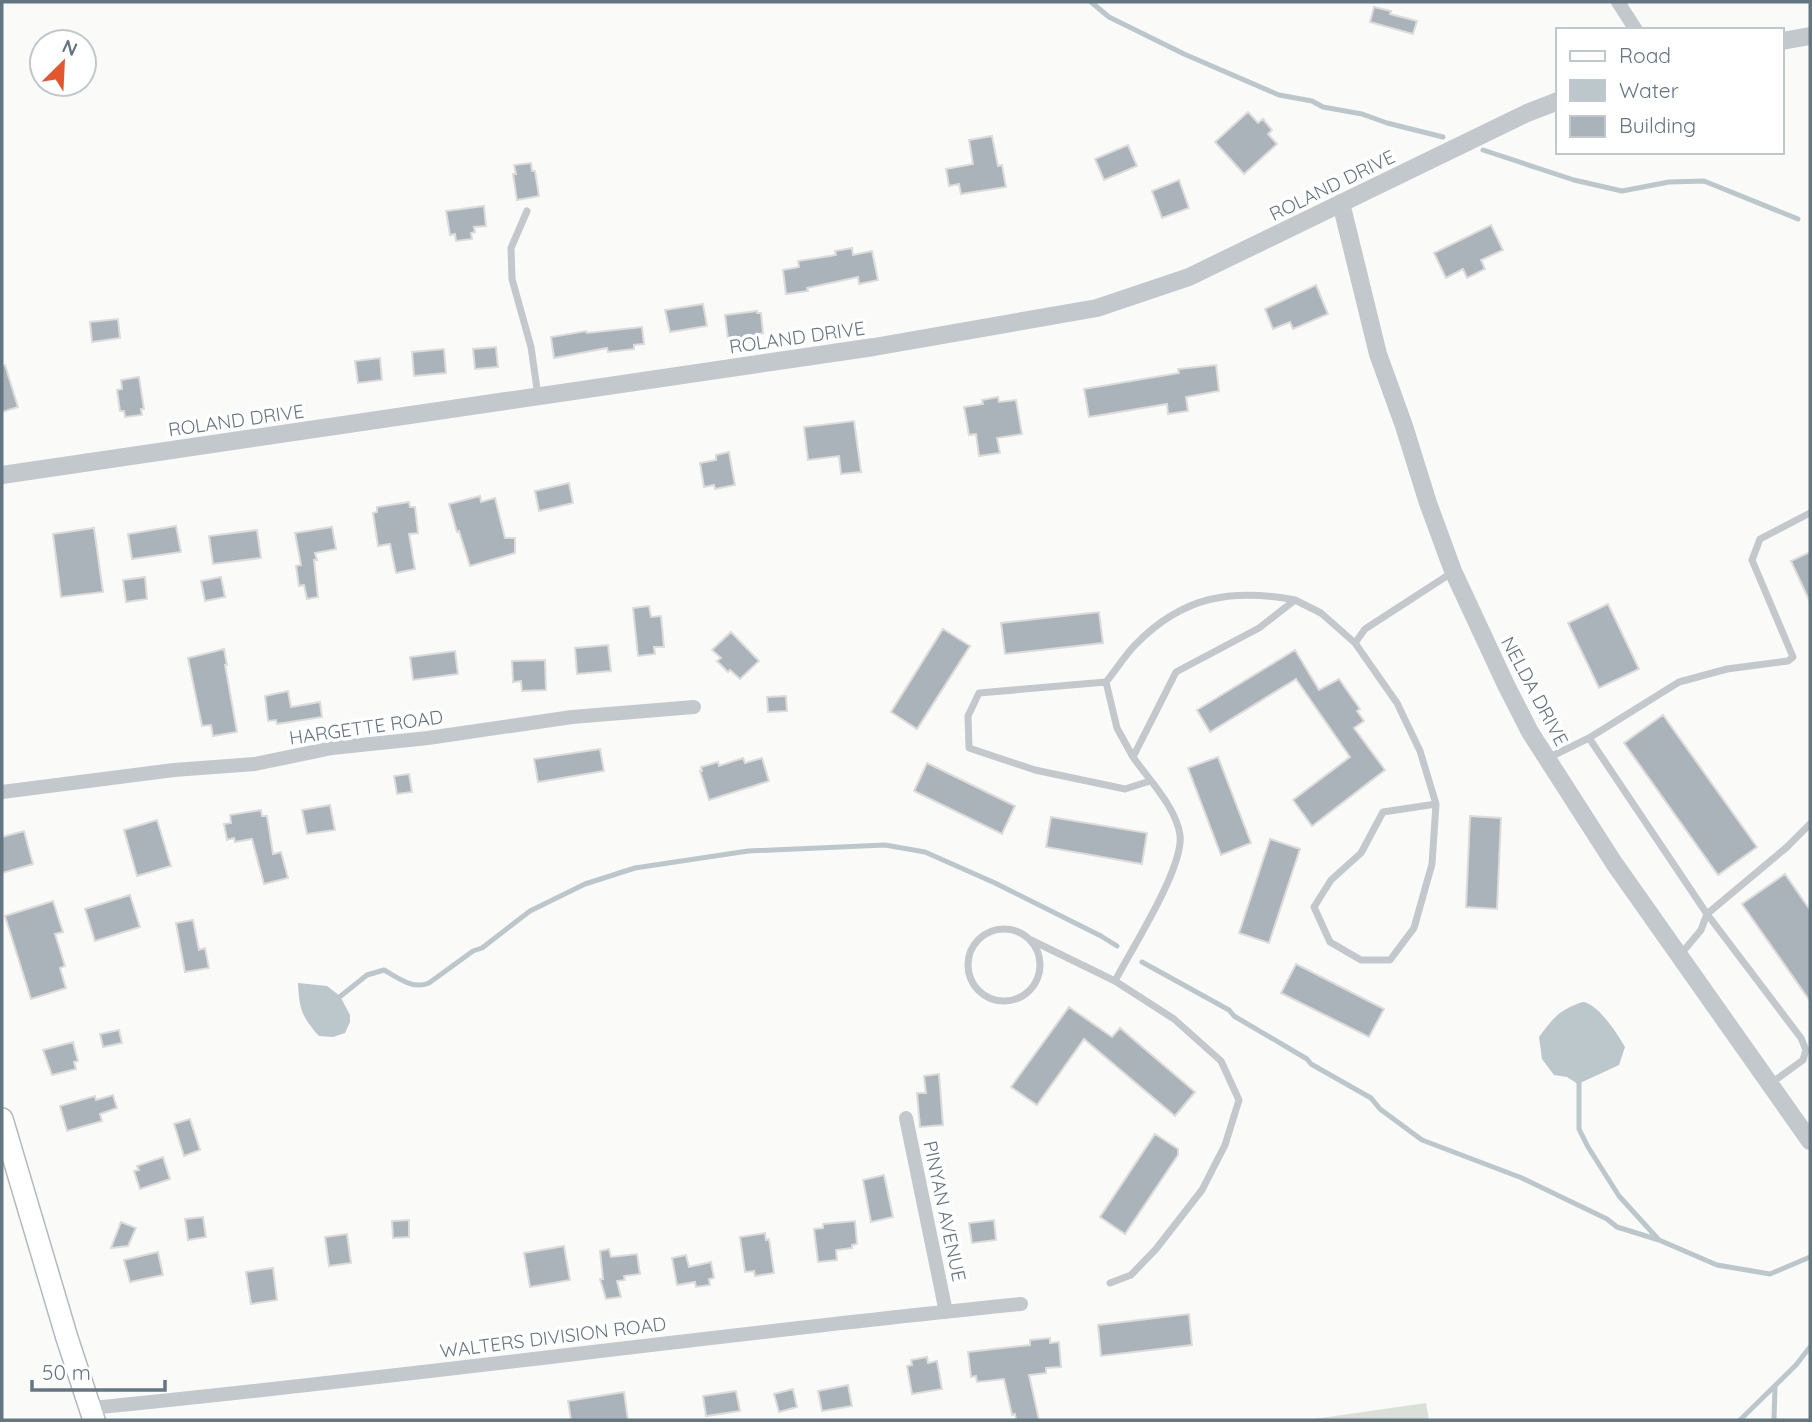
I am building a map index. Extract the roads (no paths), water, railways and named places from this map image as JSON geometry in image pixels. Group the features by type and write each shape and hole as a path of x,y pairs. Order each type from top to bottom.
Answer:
{"main road":[{"path":"2,1119 66,1338 92,1414"}],"street":[{"path":"1618,2 1635,28"},
{"path":"1784,41 1810,36"},
{"name":"ROLAND DRIVE","path":"2,475 874,347 1097,308 1189,277 1527,113 1556,102"},
{"name":"NELDA DRIVE","path":"1341,203 1378,354 1453,571 1506,685 1546,759 1614,863 1810,1141"},
{"name":"HARGETTE ROAD","path":"2,792 174,770 255,764 332,748 428,738 572,717 694,706"},
{"name":"PINYAN AVENUE","path":"906,1118 946,1312"},
{"name":"WALTERS DIVISION ROAD","path":"92,1414 757,1332 1021,1304"}],"lane":[{"path":"527,211 511,248 512,279 531,347 538,397"},
{"path":"1546,759 1588,738 1679,682 1727,669 1788,661 1793,657 1752,560 1760,539 1810,513"},
{"path":"1355,643 1365,629 1453,571"},
{"path":"1150,781 1125,789 1035,770 969,748 968,716 979,693 1106,682 1136,644 1171,615 1210,598 1241,594 1272,596 1295,600 1321,613 1355,643 1397,703 1420,751 1436,804 1432,864 1414,928 1390,960 1361,960 1330,942 1314,907 1331,880 1361,853 1383,812 1436,804"},
{"path":"1133,757 1176,672 1259,628 1295,600"},
{"path":"1106,682 1117,728 1133,757 1171,811 1180,836 1175,867 1115,981"},
{"path":"1588,738 1707,914 1801,1038 1806,1050 1802,1060 1770,1084"},
{"path":"1679,956 1701,930 1707,914 1787,847 1810,824"},
{"path":"1030,939 1041,962 1040,974 1034,986 1014,1000 990,998 979,991 968,971 971,948 987,932 998,929 1021,932 1115,981 1174,1019 1222,1060 1239,1100 1225,1145 1202,1190 1156,1249 1131,1275 1110,1283"}],"water":[{"path":"298,983 327,986 340,996 350,1015 345,1033 333,1037 319,1036 302,1012"},
{"path":"1583,1002 1601,1013 1625,1047 1619,1065 1578,1084 1567,1077 1554,1075 1542,1059 1539,1037 1558,1015"}],"waterway":[{"path":"1091,2 1109,17 1184,54 1279,95 1312,101 1323,107 1362,114 1443,137"},
{"path":"1483,150 1574,180 1622,191 1669,182 1704,181 1798,219"},
{"path":"337,999 367,975 384,970 411,984 429,983 473,951 482,948 530,911 585,884 635,868 748,851 885,845 925,852 995,883 1117,946"},
{"path":"1142,962 1229,1010 1234,1016 1307,1059 1311,1064 1371,1098 1380,1109 1422,1140 1522,1178 1607,1219 1617,1227 1659,1240 1717,1265 1770,1274 1810,1257"},
{"path":"1579,1078 1579,1129 1619,1196 1659,1240"},
{"path":"1740,1420 1796,1365 1810,1347"},
{"path":"1774,1420 1775,1386"}]}
